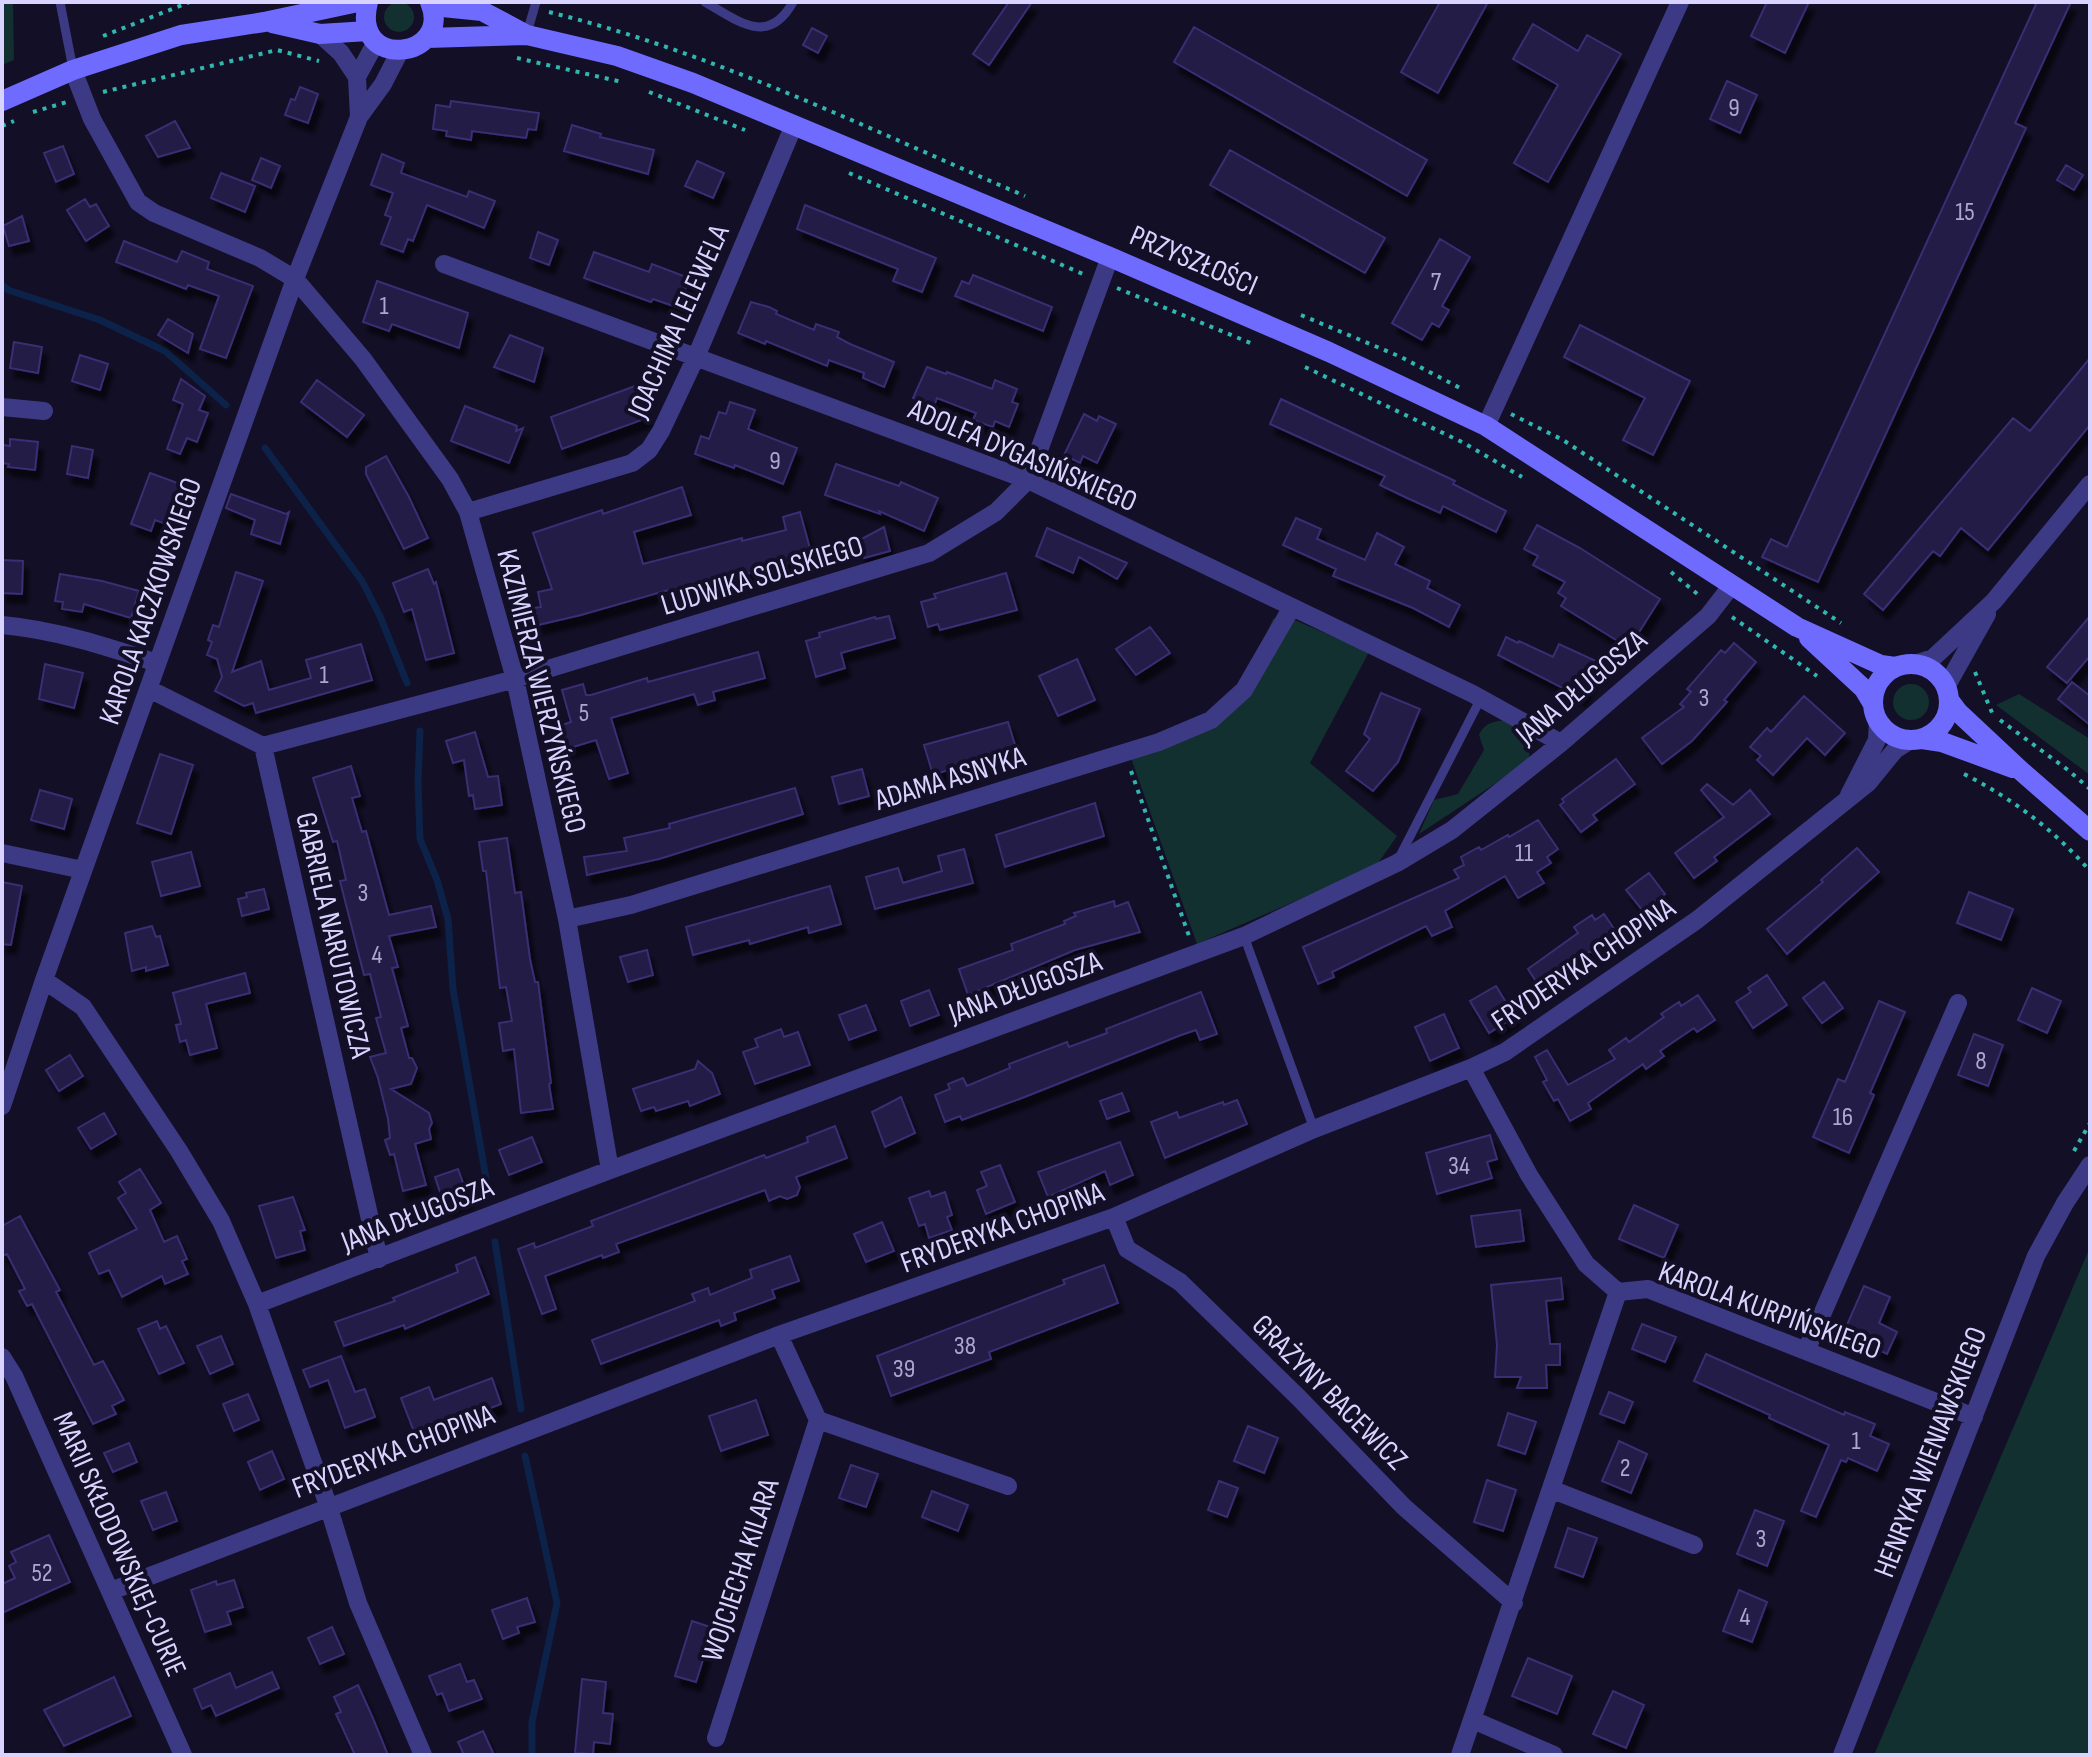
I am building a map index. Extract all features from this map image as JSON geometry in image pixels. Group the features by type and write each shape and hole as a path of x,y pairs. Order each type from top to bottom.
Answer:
{"street":[{"path":"2,101 73,70 181,35 264,22 358,2"},
{"path":"368,2 364,16 372,36 387,49 400,51 415,47 427,38 434,22 432,4 478,7 527,35"},
{"path":"1486,426 1680,2"},
{"path":"264,22 320,34 372,36"},
{"path":"320,34 341,53 357,77"},
{"path":"427,38 527,35"},
{"name":"PRZYSZŁOŚCI","path":"527,35 617,56 693,83 1329,352 1486,426 1797,627 1881,665 1905,666"},
{"path":"357,77 372,36"},
{"name":"KAROLA KACZKOWSKIEGO","path":"2,1106 44,980 295,279 359,117 383,84 400,51"},
{"name":"KAZIMIERZA WIERZYŃSKIEGO","path":"73,70 92,119 138,202 154,213 260,258 295,279 363,359 450,479 468,512 515,679 567,919 610,1170"},
{"name":"KAROLA KACZKOWSKIEGO","path":"357,77 359,117"},
{"name":"JOACHIMA LELEWELA","path":"468,512 632,463 649,450 696,357 794,125"},
{"name":"LUDWIKA SOLSKIEGO","path":"263,746 515,679 929,553 996,512 1028,480 1110,257"},
{"name":"ADOLFA DYGASIŃSKIEGO","path":"444,264 1028,480 1481,698 1561,743"},
{"path":"2,407 44,411"},
{"path":"2020,770 1942,742 1896,738 1886,731 1876,713 1877,686 1883,677 1905,666 1933,658 1994,601 2090,484"},
{"name":"JANA DŁUGOSZA","path":"257,1304 1244,936 1397,863 1452,830 1561,743 1708,616 1732,585"},
{"path":"1915,740 1932,735 1946,720 1948,693 1994,601"},
{"name":"ADAMA ASNYKA","path":"567,919 631,905 1125,753 1211,720 1244,690 1292,607"},
{"path":"2,625 41,629 82,639 157,663"},
{"name":"PRZYSZŁOŚCI","path":"1797,627 1864,689 1876,713"},
{"path":"1905,666 1928,668 1939,676 1958,712 2090,831"},
{"path":"149,689 263,746"},
{"name":"FRYDERYKA CHOPINA","path":"1848,798 1877,740 1876,713"},
{"name":"FRYDERYKA CHOPINA","path":"111,1591 328,1505 779,1335 1114,1217 1314,1129 1505,1052 1697,920 1797,843 1868,783 1895,750 1915,740"},
{"name":"GABRIELA NARUTOWICZA","path":"263,746 379,1259"},
{"path":"2,853 83,870"},
{"path":"44,980 83,1007 116,1053 221,1221 257,1304 328,1505 358,1603 423,1755"},
{"path":"1806,1351 1958,1003"},
{"name":"KAROLA KURPIŃSKIEGO","path":"1471,1068 1529,1175 1586,1264 1618,1292 1648,1289 1974,1417"},
{"name":"HENRYKA WIENIAWSKIEGO","path":"1842,1755 2036,1256 2065,1203 2088,1170"},
{"name":"GRAŻYNY BACEWICZ","path":"1114,1217 1127,1249 1180,1282 1299,1398 1404,1507 1514,1603"},
{"path":"1460,1755 1553,1490 1618,1292"},
{"path":"779,1335 818,1420 1008,1486"},
{"name":"MARII SKŁODOWSKIEJ-CURIE","path":"2,1357 14,1376 183,1755"},
{"name":"WOJCIECHA KILARA","path":"716,1738 818,1420"},
{"path":"1553,1490 1694,1545"},
{"path":"1473,1720 1554,1755"}],"lane":[{"path":"60,2 73,70"},
{"path":"527,35 536,2"},
{"path":"705,2 748,27 768,27 786,14 793,2"},
{"path":"1397,863 1481,698"},
{"path":"1244,936 1314,1129"}],"path":[{"path":"2,126 33,112 83,97 277,50 318,60"},
{"path":"507,58 559,66 627,83"},
{"path":"642,89 785,146"},
{"path":"843,170 1260,347"},
{"path":"1302,365 1464,443 1526,479"},
{"path":"1662,565 1700,596 1818,677"},
{"path":"1125,753 1196,954"},
{"path":"1953,769 1999,792 2033,816 2066,844 2090,871"}],"green space":[{"path":"2,2 13,2 14,60 2,65"},
{"path":"399,2 405,3 413,11 413,23 405,31 399,32 393,31 385,23 384,17 385,11 393,3"},
{"path":"1283,615 1369,652 1310,763 1397,836 1376,866 1197,944 1131,758 1214,728 1253,664 1273,619"},
{"path":"1911,684 1924,689 1929,702 1924,715 1911,720 1898,715 1893,702 1898,689"},
{"path":"2019,694 2090,739 2090,775 1996,705"},
{"path":"1511,720 1526,731 1531,746 1528,762 1419,834 1434,800 1458,794 1484,750 1479,735 1482,730 1492,723"},
{"path":"2090,1247 2090,1755 1874,1755"}],"building":[{"path":"1009,2 1032,2 989,65 973,54"},
{"path":"1440,2 1488,2 1438,93 1401,72"},
{"path":"1767,2 1809,2 1785,53 1751,36"},
{"path":"2037,2 2071,2 2015,123 2026,128 1818,582 1762,557 1771,539 1787,547"},
{"path":"1533,24 1578,51 1587,35 1621,54 1548,182 1514,163 1558,85 1513,59"},
{"path":"1194,27 1427,160 1407,196 1174,62"},
{"path":"812,28 827,36 818,53 803,45"},
{"path":"1727,81 1757,95 1740,133 1710,119"},
{"path":"300,87 318,94 308,123 285,115"},
{"path":"451,101 539,113 536,130 528,129 526,138 472,131 471,140 446,136 447,131 433,129 436,105 450,107"},
{"path":"175,121 190,148 158,157 146,136"},
{"path":"572,125 601,134 600,137 654,150 648,174 564,151"},
{"path":"63,146 74,174 56,182 44,153"},
{"path":"1230,150 1385,238 1365,273 1210,185"},
{"path":"382,154 404,163 401,173 467,197 469,191 495,201 484,228 427,205 413,241 408,239 403,252 381,244 391,217 385,215 393,193 371,185"},
{"path":"261,158 280,166 271,188 252,180"},
{"path":"697,161 724,173 713,198 685,186"},
{"path":"2066,165 2083,175 2074,190 2057,180"},
{"path":"221,173 255,186 245,212 211,198"},
{"path":"85,199 90,207 96,204 109,226 86,241 67,210"},
{"path":"805,205 936,258 922,292 893,281 898,269 797,229"},
{"path":"22,216 29,241 9,246 3,226"},
{"path":"538,232 558,240 549,265 530,258"},
{"path":"1440,239 1470,257 1442,306 1449,310 1439,327 1432,323 1422,340 1392,323"},
{"path":"124,241 177,262 182,251 209,262 207,269 253,286 226,358 200,349 219,296 188,285 186,289 116,262"},
{"path":"594,252 649,272 652,264 689,278 679,308 653,299 651,302 584,278"},
{"path":"973,275 1052,307 1043,331 955,296 962,281 969,284"},
{"path":"377,281 468,313 459,348 392,324 389,331 363,322"},
{"path":"751,302 769,307 777,311 776,314 814,330 816,324 839,332 837,337 894,362 884,387 863,378 864,373 829,360 827,366 738,333"},
{"path":"168,319 193,334 188,353 158,335"},
{"path":"1580,325 1690,381 1653,455 1623,440 1645,398 1564,357"},
{"path":"510,335 543,348 534,382 494,367"},
{"path":"14,342 42,347 38,373 10,368"},
{"path":"80,355 108,364 100,390 72,381"},
{"path":"2090,358 2090,425 1988,550 1961,528 1940,556 1933,551 1883,610 1864,594 2013,418 2030,431"},
{"path":"927,367 992,389 995,380 1017,389 1012,402 1018,404 1009,427 995,421 993,427 973,420 976,413 937,398 934,406 913,398"},
{"path":"181,379 205,396 199,410 208,413 197,442 187,438 180,454 167,449 183,404 173,400"},
{"path":"317,380 364,415 347,437 301,402"},
{"path":"635,386 647,418 562,449 551,417"},
{"path":"1281,399 1455,481 1453,484 1506,511 1496,532 1443,506 1440,513 1405,497 1380,485 1385,476 1270,424"},
{"path":"730,402 755,410 748,429 797,448 783,484 735,465 734,468 695,454 701,436 709,439 719,412 726,414"},
{"path":"465,406 517,426 516,431 523,428 509,463 451,441"},
{"path":"1084,414 1097,421 1099,416 1116,424 1097,463 1083,456 1080,463 1064,455"},
{"path":"10,439 38,442 35,470 8,467 9,464 2,463 3,445 10,446"},
{"path":"72,446 93,450 88,478 67,474"},
{"path":"386,456 428,538 404,549 366,474 366,467"},
{"path":"836,464 899,486 901,482 938,498 924,531 879,511 880,514 825,495"},
{"path":"150,473 186,486 172,526 155,520 151,531 131,524"},
{"path":"682,487 691,515 634,532 643,564 786,530 783,517 800,512 812,556 538,625 534,608 541,607 538,592 552,589 533,533 602,510 603,514"},
{"path":"231,494 286,514 289,512 280,544 251,534 255,520 226,508"},
{"path":"1296,518 1321,529 1317,539 1365,560 1377,533 1404,547 1395,564 1430,581 1427,588 1460,605 1449,627 1413,608 1333,576 1336,569 1283,545"},
{"path":"1537,525 1580,548 1660,599 1629,648 1561,606 1566,598 1558,593 1565,582 1533,565 1538,556 1524,549"},
{"path":"884,527 890,551 864,558 856,542"},
{"path":"1047,528 1127,563 1117,579 1079,557 1073,573 1036,556"},
{"path":"2,560 23,561 22,594 2,593"},
{"path":"428,569 434,584 436,582 454,653 426,660 412,609 404,612 393,583"},
{"path":"236,572 263,581 232,672 261,661 269,690 311,678 306,660 361,644 372,680 256,713 253,703 244,706 215,691 222,677 217,659 207,655 212,642 208,640 213,625 219,627"},
{"path":"1006,573 1017,610 940,630 938,624 928,627 921,602 936,598 934,594"},
{"path":"60,574 139,591 131,618 84,604 82,612 62,609 63,602 55,601"},
{"path":"889,616 895,638 841,653 845,668 816,677 806,641 820,637 819,633"},
{"path":"2090,616 2090,656 2067,683 2047,667"},
{"path":"1150,627 1170,653 1136,675 1116,649"},
{"path":"1506,637 1553,657 1559,644 1598,662 1582,698 1498,655"},
{"path":"1734,643 1756,662 1724,700 1727,702 1692,741 1662,764 1642,738 1684,707 1680,704 1691,692 1687,689 1721,650 1725,653"},
{"path":"758,652 765,678 713,692 715,700 698,705 694,694 611,718 628,773 609,779 596,740 560,751 553,728 571,722 562,690 583,684 586,695 591,695 647,678 648,682"},
{"path":"1077,659 1095,700 1058,716 1039,676"},
{"path":"45,664 83,673 74,708 39,699"},
{"path":"2072,682 2090,696 2090,725 2058,699"},
{"path":"1381,693 1420,709 1398,762 1373,791 1346,771 1370,739 1364,734"},
{"path":"1804,696 1845,733 1825,755 1807,738 1773,775 1757,760 1761,756 1750,747 1767,728 1771,732"},
{"path":"1008,722 1016,748 933,775 924,745"},
{"path":"475,732 488,777 498,776 502,805 475,809 473,795 469,796 464,760 453,763 446,741"},
{"path":"160,754 193,765 171,834 137,823"},
{"path":"1616,759 1635,784 1593,815 1597,820 1581,832 1560,805 1564,802 1562,799"},
{"path":"351,766 360,796 352,798 362,832 366,831 389,915 431,906 436,927 389,936 398,967 392,968 408,1026 401,1028 409,1058 417,1068 411,1084 391,1089 429,1113 432,1123 429,1129 431,1139 415,1144 426,1185 403,1191 394,1154 390,1155 385,1140 390,1138 388,1119 370,1057 386,1053 376,1018 381,1017 370,974 364,975 340,881 346,880 337,841 333,842 313,778"},
{"path":"862,769 869,796 839,804 832,777"},
{"path":"1707,784 1733,805 1750,790 1770,814 1714,857 1717,861 1694,878 1675,853 1724,817 1701,790"},
{"path":"795,788 803,814 659,859 587,875 584,857 627,851 624,838 670,828 669,824"},
{"path":"40,790 72,799 64,829 31,820"},
{"path":"1095,803 1104,836 1005,867 996,835"},
{"path":"1538,820 1558,849 1547,857 1551,863 1537,872 1544,883 1518,898 1505,876 1445,911 1452,927 1432,936 1426,926 1332,972 1334,977 1318,984 1303,947 1459,878 1454,870 1464,865 1461,857 1509,837"},
{"path":"507,838 515,893 521,892 530,959 535,982 538,982 553,1109 521,1113 514,1049 503,1051 499,1023 512,1021 506,987 500,988 486,871 483,871 479,842"},
{"path":"1857,848 1879,872 1787,954 1767,929 1823,882 1821,880"},
{"path":"964,849 973,883 875,909 866,877 898,868 903,883 942,871 938,856"},
{"path":"191,852 200,886 161,896 152,862"},
{"path":"1649,873 1665,894 1643,911 1626,890"},
{"path":"2,882 22,886 11,945 2,944"},
{"path":"830,886 841,924 809,933 808,927 750,944 749,940 693,955 686,927"},
{"path":"264,889 269,909 242,916 238,899 247,897 246,893"},
{"path":"1969,892 2013,909 2001,940 1957,923"},
{"path":"1114,901 1115,907 1128,902 1140,932 1075,950 968,995 959,969 1013,950 1011,944 1065,924 1064,921 1076,916 1074,913"},
{"path":"1604,914 1619,936 1539,986 1528,969 1578,933 1574,927 1592,915 1595,920"},
{"path":"152,926 156,937 160,936 168,965 132,971 125,933"},
{"path":"647,950 653,975 628,982 620,957"},
{"path":"245,973 250,993 206,1004 217,1048 190,1055 186,1040 180,1042 176,1025 181,1024 173,993"},
{"path":"1767,975 1787,1005 1753,1028 1736,1002 1751,992 1748,988"},
{"path":"1824,982 1843,1008 1822,1023 1803,998"},
{"path":"1496,986 1515,1017 1489,1033 1470,1001"},
{"path":"2032,988 2061,1001 2047,1033 2018,1020"},
{"path":"929,990 939,1015 910,1026 901,1001"},
{"path":"1201,992 1217,1034 1200,1040 1196,1030 962,1120 960,1116 945,1122 935,1095 950,1089 948,1084 963,1078 967,1086 1010,1068 1009,1064 1067,1042 1069,1047 1107,1033 1106,1029"},
{"path":"1698,995 1715,1020 1697,1032 1694,1028 1660,1051 1664,1056 1646,1069 1643,1064 1588,1103 1591,1109 1570,1121 1558,1099 1554,1101 1543,1082 1547,1080 1535,1057 1547,1050 1568,1085 1615,1059 1609,1050 1626,1038 1629,1042 1664,1017 1661,1014 1679,1002 1681,1006"},
{"path":"1879,1001 1905,1012 1870,1093 1874,1095 1849,1153 1813,1137 1838,1079 1845,1082"},
{"path":"866,1005 876,1030 849,1040 839,1015"},
{"path":"1444,1014 1459,1048 1430,1061 1415,1027"},
{"path":"781,1029 784,1037 798,1032 810,1065 755,1084 743,1052 758,1047 755,1039"},
{"path":"1974,1034 2003,1045 1988,1086 1958,1075"},
{"path":"70,1055 83,1076 59,1091 46,1070"},
{"path":"698,1061 712,1073 720,1094 690,1106 688,1101 656,1111 654,1107 641,1111 633,1089 695,1069"},
{"path":"1122,1093 1129,1111 1107,1119 1100,1101"},
{"path":"901,1097 915,1133 885,1147 872,1112"},
{"path":"1237,1100 1247,1124 1165,1158 1151,1122 1177,1112 1179,1118"},
{"path":"104,1113 116,1134 91,1149 78,1128"},
{"path":"835,1126 847,1158 796,1177 800,1187 797,1195 787,1199 780,1196 769,1201 765,1190 616,1244 619,1252 545,1276 556,1309 542,1314 518,1249 534,1243 535,1248 593,1226 591,1221 764,1155 766,1158 808,1142 807,1137"},
{"path":"1490,1135 1497,1159 1487,1162 1492,1178 1437,1194 1426,1153"},
{"path":"532,1137 542,1162 509,1175 499,1150"},
{"path":"1120,1142 1133,1175 1110,1185 1105,1171 1048,1197 1038,1172"},
{"path":"1000,1165 1015,1202 986,1214 977,1190 987,1186 981,1172"},
{"path":"140,1169 161,1203 150,1210 164,1242 177,1236 187,1259 182,1261 188,1274 165,1284 162,1276 122,1297 109,1270 99,1274 89,1253 137,1229 118,1198 126,1193 119,1182"},
{"path":"458,1169 469,1199 445,1207 435,1177"},
{"path":"929,1191 931,1197 945,1192 952,1215 947,1217 952,1230 929,1238 925,1224 919,1226 909,1198"},
{"path":"293,1197 305,1230 300,1231 305,1250 276,1258 259,1206"},
{"path":"1634,1205 1678,1225 1664,1258 1619,1239"},
{"path":"1520,1210 1524,1241 1476,1247 1471,1216"},
{"path":"20,1216 60,1290 56,1292 94,1365 103,1361 124,1400 112,1406 116,1414 93,1424 32,1304 27,1306 19,1291 25,1289 7,1254 2,1256 2,1226"},
{"path":"882,1222 894,1251 866,1262 854,1234"},
{"path":"790,1256 799,1281 772,1290 775,1298 734,1313 736,1320 721,1326 719,1320 601,1364 592,1340 695,1301 692,1294 708,1288 710,1295 752,1278 750,1270"},
{"path":"475,1257 489,1294 405,1329 404,1325 344,1346 335,1322 395,1301 393,1298 458,1272 456,1265"},
{"path":"1104,1265 1118,1303 989,1352 991,1359 891,1396 877,1356 1065,1284 1063,1280"},
{"path":"1561,1278 1563,1299 1546,1301 1550,1344 1560,1344 1560,1365 1546,1365 1547,1388 1517,1388 1521,1377 1495,1377 1497,1345 1491,1285"},
{"path":"1864,1286 1890,1297 1879,1323 1897,1332 1887,1354 1843,1334"},
{"path":"157,1321 160,1329 166,1326 184,1363 159,1374 138,1329"},
{"path":"1642,1324 1676,1337 1665,1362 1632,1349"},
{"path":"221,1336 233,1364 210,1374 197,1346"},
{"path":"1706,1354 1844,1415 1845,1412 1875,1424 1870,1436 1889,1444 1877,1471 1848,1458 1846,1462 1841,1460 1816,1517 1801,1511 1829,1445 1694,1381"},
{"path":"341,1356 355,1392 365,1389 375,1417 345,1428 328,1380 310,1387 303,1370"},
{"path":"492,1378 501,1404 416,1437 401,1398 429,1387 434,1400"},
{"path":"1609,1392 1633,1402 1624,1423 1600,1414"},
{"path":"248,1394 259,1420 234,1431 223,1404"},
{"path":"756,1400 768,1435 721,1451 709,1416"},
{"path":"1508,1413 1536,1422 1525,1454 1498,1445"},
{"path":"1248,1426 1278,1438 1264,1473 1234,1461"},
{"path":"1619,1441 1647,1454 1631,1493 1602,1481"},
{"path":"129,1443 137,1462 113,1472 104,1453"},
{"path":"272,1451 284,1479 260,1490 248,1462"},
{"path":"851,1465 878,1474 866,1507 839,1498"},
{"path":"1487,1480 1516,1490 1503,1531 1474,1522"},
{"path":"1219,1481 1238,1488 1227,1517 1208,1510"},
{"path":"932,1491 968,1505 958,1531 922,1517"},
{"path":"166,1492 177,1521 153,1530 141,1501"},
{"path":"1755,1510 1784,1521 1767,1566 1737,1554"},
{"path":"1568,1528 1597,1538 1583,1577 1555,1567"},
{"path":"49,1535 70,1582 2,1613 2,1584 15,1578 9,1566 16,1562 11,1552"},
{"path":"234,1580 243,1607 227,1612 231,1624 205,1632 191,1590 216,1581 217,1585"},
{"path":"1739,1590 1767,1602 1752,1642 1723,1631"},
{"path":"527,1598 535,1622 517,1627 519,1633 503,1639 492,1610"},
{"path":"692,1621 713,1628 696,1682 675,1676"},
{"path":"332,1627 344,1654 320,1664 308,1638"},
{"path":"1528,1658 1572,1676 1557,1714 1512,1696"},
{"path":"460,1664 467,1682 474,1680 482,1699 449,1711 442,1693 437,1695 429,1676"},
{"path":"272,1672 279,1688 216,1716 211,1705 202,1709 194,1689 230,1673 236,1688"},
{"path":"114,1677 131,1716 64,1746 44,1710"},
{"path":"582,1679 606,1682 603,1713 613,1714 610,1744 594,1742 593,1754 575,1753"},
{"path":"358,1685 388,1755 355,1755 336,1714 341,1712 334,1697"},
{"path":"1613,1691 1644,1705 1626,1748 1593,1734"},
{"path":"483,1731 494,1755 464,1755 458,1742"}],"waterway":[{"path":"2,285 8,290 100,320 165,351 226,405"},
{"path":"265,448 362,581 407,683"},
{"path":"420,731 420,839 437,880 448,919 453,989 487,1184"},
{"path":"495,1242 521,1409"},
{"path":"525,1456 557,1603 532,1722 532,1755"}]}
